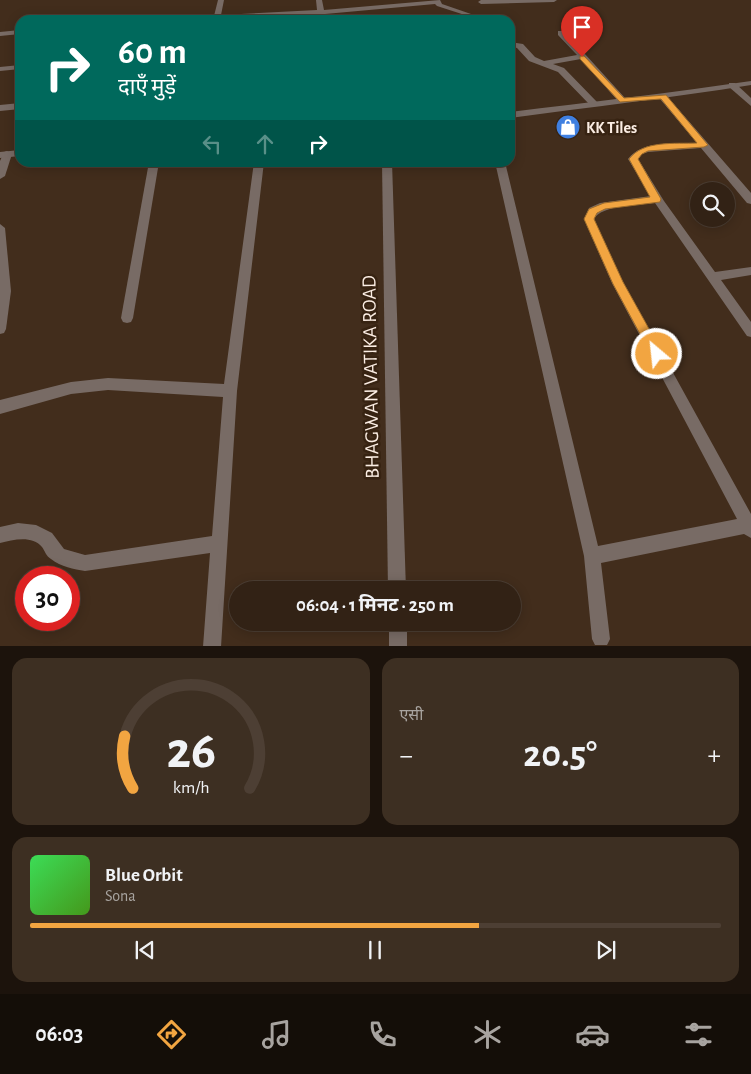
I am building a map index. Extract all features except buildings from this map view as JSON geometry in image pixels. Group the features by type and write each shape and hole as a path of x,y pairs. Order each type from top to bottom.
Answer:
{"street":[{"path":"218,15 220,0"},
{"path":"319,0 321,15"},
{"path":"269,15 438,1 439,5 468,14 483,1 554,0"},
{"path":"0,34 15,32"},
{"path":"561,33 622,100"},
{"path":"515,45 520,46 532,59 546,63 568,75 594,104"},
{"path":"546,63 582,57"},
{"path":"0,69 15,68"},
{"path":"515,114 622,100 663,97 751,82"},
{"path":"732,85 751,103"},
{"path":"663,97 751,200"},
{"path":"0,108 15,106"},
{"path":"704,145 647,149 639,152 633,159 656,199 714,277 751,332"},
{"path":"0,176 4,154"},
{"path":"127,318 153,167"},
{"path":"212,646 230,391 258,167"},
{"name":"BHAGWAN VATIKA ROAD","path":"387,167 397,581"},
{"path":"501,167 592,556 601,639"},
{"path":"592,556 750,527 618,284 589,219 593,211 604,206 656,199"},
{"path":"0,228 6,270 5,310 0,329"},
{"path":"714,277 751,272"},
{"path":"0,407 71,388 108,384 230,391"},
{"path":"0,535 13,531 29,531 47,539 55,552 70,560 85,563 220,543"},
{"path":"398,631 398,646"}],"place":[{"name":"KK Tiles","path":"568,127"}],"route":[{"path":"582,57 622,100 663,97 704,145 647,149 639,152 633,159 656,199 604,206 593,211 589,219 592,230 618,284 657,354"}]}
